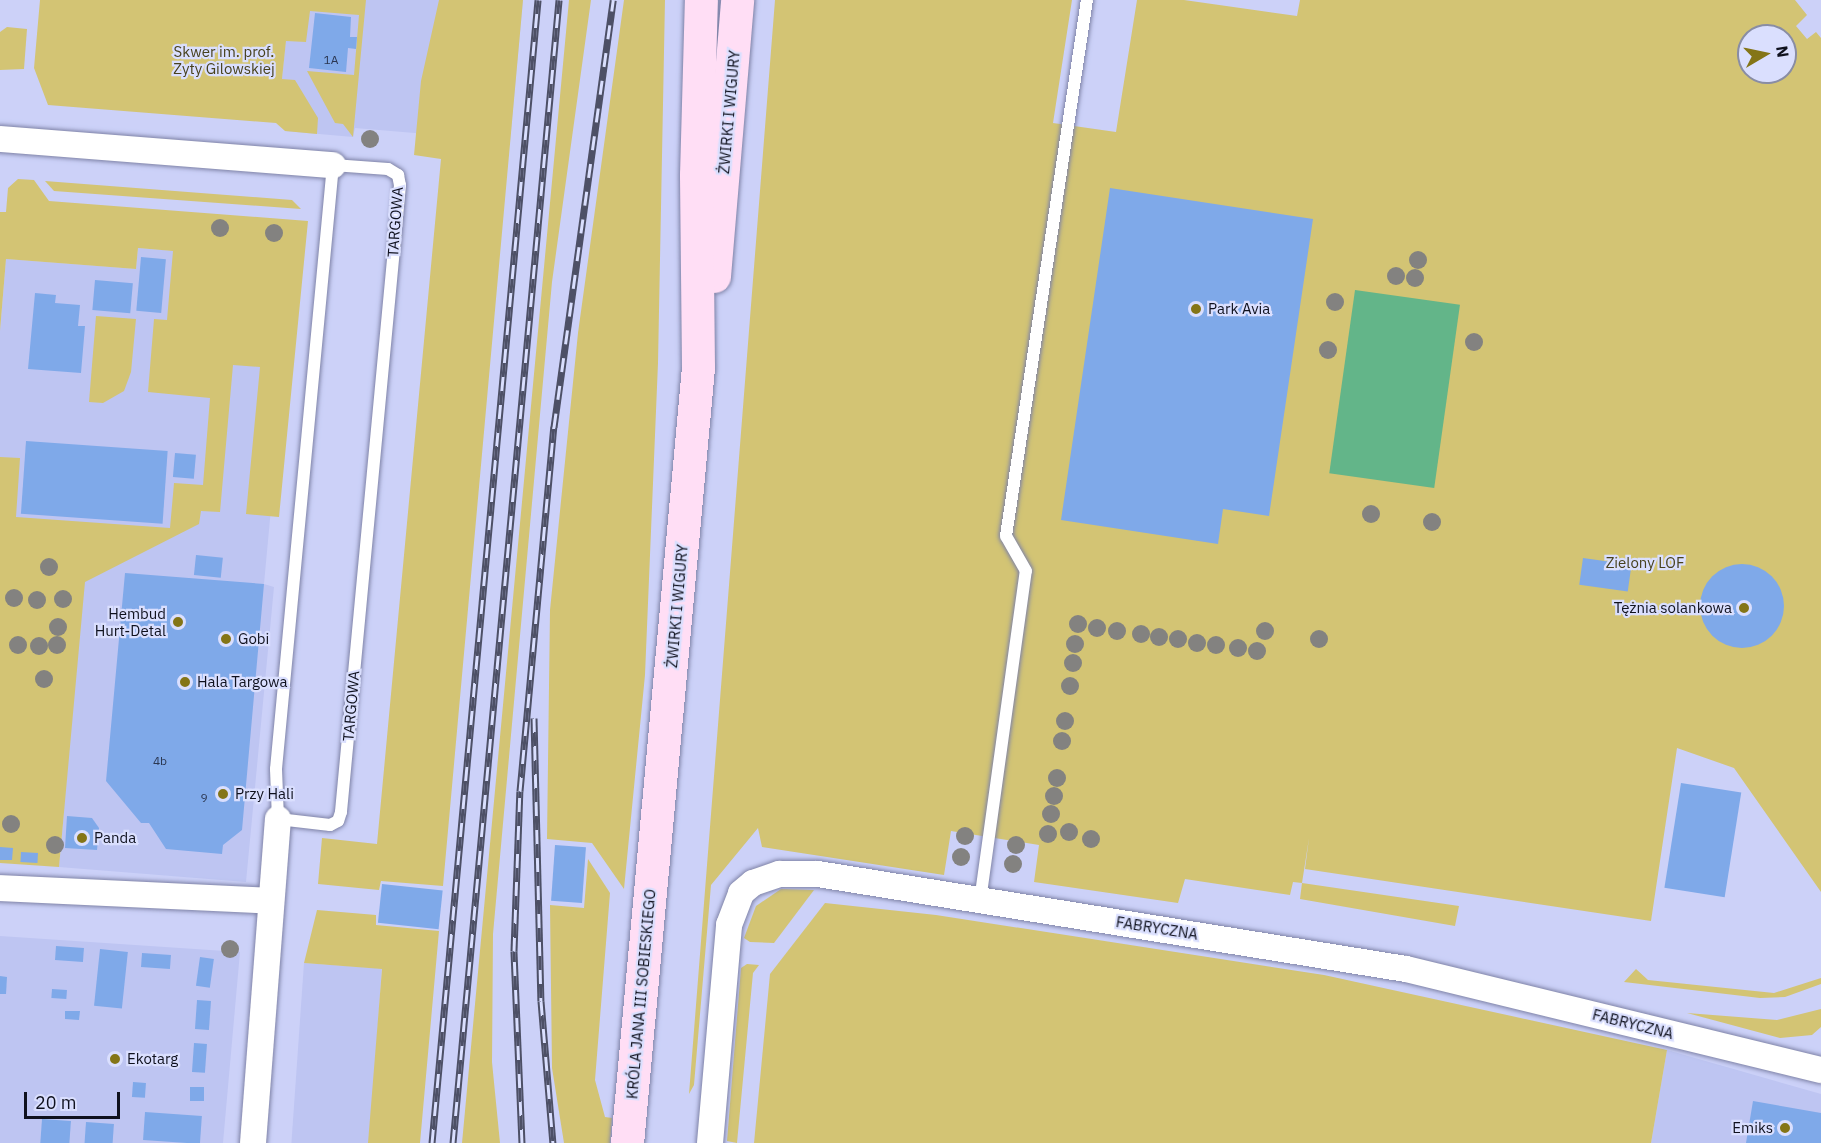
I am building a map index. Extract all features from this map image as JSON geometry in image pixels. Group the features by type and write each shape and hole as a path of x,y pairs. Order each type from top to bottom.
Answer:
{"main road":[{"name":"ŻWIRKI I WIGURY","path":"654,846 698,367 696,175 701,0"},
{"name":"ŻWIRKI I WIGURY","path":"698,367 710,321 737,0"},
{"name":"KRÓLA JANA III SOBIESKIEGO","path":"627,1143 654,846"}],"street":[{"path":"0,139 333,165"},
{"path":"253,1143 278,819"},
{"name":"FABRYCZNA","path":"710,1143 728,936 741,893 764,878 796,873 1406,969 1821,1070"},
{"path":"0,888 271,902"}],"lane":[{"path":"980,901 1026,571 1006,536 1087,0"},
{"path":"278,819 276,769 333,165"},
{"name":"TARGOWA","path":"278,819 330,825 338,821 341,812 400,185 398,175 388,169 333,165"}],"shaded area":[{"path":"290,0 523,0 510,141 355,128 353,137 285,131 282,79"},
{"path":"138,248 223,255 288,325 264,584 274,587 246,882 59,867 64,811 0,680 0,331 6,259 136,269"},
{"path":"1355,290 1460,305 1434,488 1329,473"},
{"name":"Ekotarg","path":"0,936 240,952 223,1143 0,1143"},
{"path":"304,963 382,968 370,1143 291,1143"},
{"path":"1667,1050 1821,1094 1821,1143 1651,1143"}],"green space":[{"name":"Skwer im. prof. Zyty Gilowskiej","path":"40,0 366,0 353,137 343,124 335,123 307,71 354,75 359,15 310,11 306,42 286,41 282,79 295,80 318,118 317,134 285,131 276,123 48,105 34,68"},
{"path":"439,0 523,0 443,886 381,881 379,890 318,884 322,838 377,844 441,159 414,155 421,81"},
{"path":"569,0 591,0 552,282 493,934 492,1062 500,1143 462,1143"},
{"path":"624,0 665,0 658,363 645,675 624,889 592,843 547,839 550,610 578,333"},
{"name":"Zielony LOF","path":"775,0 1072,0 1053,123 1116,132 1137,0 1184,0 1297,16 1300,0 1795,0 1807,15 1797,25 1737,24 1737,84 1797,84 1797,27 1807,39 1816,32 1821,38 1821,892 1734,768 1677,748 1651,921 1305,869 1309,838 1302,883 1293,882 1290,895 1185,879 1178,903 1034,882 1039,845 951,831 944,875 762,847 758,828 711,885 694,1085 689,1094"},
{"path":"7,27 27,29 24,69 0,70 0,32"},
{"path":"18,179 34,180 49,201 308,221 279,517 246,514 260,367 233,365 220,512 201,511 199,524 85,582 59,867 0,863 0,457 20,458 16,517 170,528 174,483 203,485 210,398 148,392 154,319 167,320 173,251 138,248 136,269 6,259 0,331 0,212 6,212 8,188"},
{"path":"45,181 292,200 301,209 54,191"},
{"path":"96,316 136,319 131,372 124,391 103,403 89,402"},
{"path":"588,859 610,893 595,1080 605,1117 612,1118 610,1143 564,1143 552,1068 550,905 584,908"},
{"path":"1302,883 1459,906 1455,926 1300,899"},
{"path":"781,889 814,890 774,943 750,942 744,938 756,906"},
{"path":"825,903 936,915 1324,975 1667,1050 1651,1143 754,1143 770,974"},
{"path":"317,910 376,915 376,925 439,931 420,1143 368,1143 382,969 304,963"},
{"path":"747,964 759,965 753,973 737,1143 727,1141 741,968"},
{"path":"1636,969 1648,980 1774,993 1821,978 1821,984 1785,997 1760,998 1624,982"},
{"path":"1821,1009 1821,1027 1812,1035 1780,1038 1687,1013 1777,1020"}],"building":[{"path":"315,13 351,17 350,37 357,37 356,49 348,48 346,72 309,68"},
{"name":"Park Avia","path":"1110,188 1313,219 1269,516 1223,509 1218,544 1061,520"},
{"path":"141,257 166,259 161,313 136,311"},
{"path":"95,280 133,283 130,313 92,310"},
{"path":"35,293 56,295 55,303 80,305 78,326 85,326 81,373 28,369"},
{"path":"26,441 168,451 163,524 21,514"},
{"path":"175,453 196,455 194,479 173,477"},
{"path":"196,555 223,558 221,578 194,575"},
{"path":"1583,558 1632,565 1628,592 1579,585"},
{"path":"1742,564 1765,571 1777,583 1784,606 1777,629 1765,641 1742,648 1719,641 1707,629 1700,606 1707,583 1719,571"},
{"name":"Hala Targowa","path":"125,573 264,584 242,830 223,845 222,854 166,849 149,823 141,823 106,781"},
{"path":"1681,783 1741,793 1725,897 1664,888"},
{"name":"Panda","path":"67,816 92,818 99,828 97,850 65,848"},
{"path":"555,845 586,847 582,903 551,901"},
{"path":"0,847 13,848 12,860 0,860"},
{"path":"21,852 38,853 37,863 20,862"},
{"path":"382,884 443,890 439,929 378,923"},
{"path":"56,946 84,948 83,962 55,960"},
{"path":"100,949 128,952 122,1009 94,1006"},
{"path":"142,953 171,955 170,969 141,967"},
{"path":"200,957 214,959 210,988 196,986"},
{"path":"0,976 7,977 6,994 0,994"},
{"path":"52,989 67,990 66,999 51,998"},
{"path":"197,1000 211,1001 209,1030 195,1029"},
{"path":"65,1011 80,1011 79,1020 65,1019"},
{"path":"194,1043 207,1044 205,1073 192,1072"},
{"path":"133,1082 146,1083 145,1098 132,1097"},
{"path":"190,1087 204,1087 204,1101 190,1101"},
{"name":"Emiks","path":"1753,1101 1821,1113 1821,1143 1746,1143"},
{"path":"145,1112 202,1116 200,1143 143,1140"},
{"path":"42,1119 71,1121 69,1143 40,1143"},
{"path":"86,1122 114,1124 113,1143 85,1143"}],"railway":[{"path":"432,1143 538,0"},
{"path":"453,1143 559,0"},
{"path":"522,1143 514,951 520,791 554,427 613,0"},
{"path":"534,718 541,1001 553,1143"}],"place":[{"name":"Park Avia","path":"1196,309"},
{"name":"Tężnia solankowa","path":"1744,608"},
{"name":"Hembud Hurt-Detal","path":"178,622"},
{"name":"Gobi","path":"226,639"},
{"name":"Hala Targowa","path":"185,682"},
{"name":"Przy Hali","path":"223,794"},
{"name":"Panda","path":"82,838"},
{"name":"Ekotarg","path":"115,1059"},
{"name":"Emiks","path":"1785,1128"}]}
